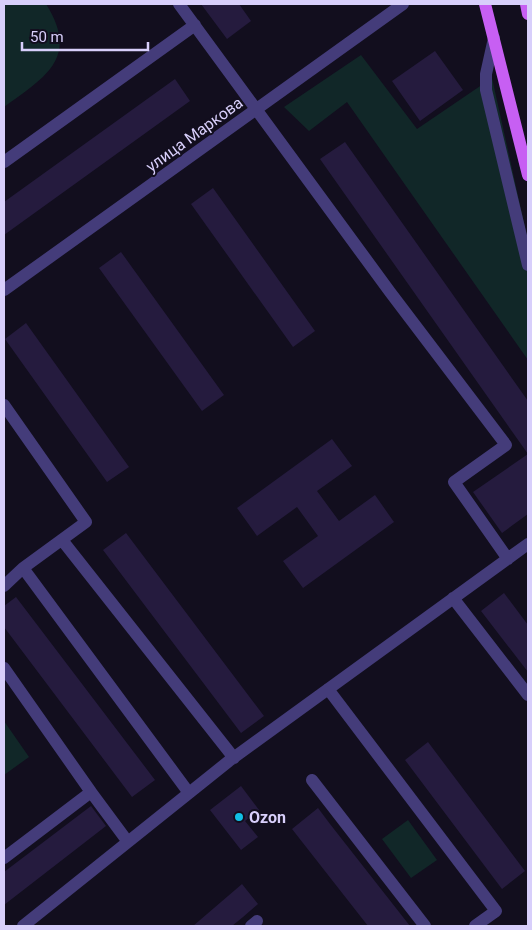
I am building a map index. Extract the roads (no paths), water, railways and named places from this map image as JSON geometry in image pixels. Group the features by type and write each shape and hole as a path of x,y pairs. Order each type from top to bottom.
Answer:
{"main road":[{"path":"486,4 528,175"},
{"path":"526,4 528,14"}],"street":[{"path":"179,4 390,292 506,445 454,482 508,559"},
{"name":"улица Маркова","path":"4,290 403,4"},
{"path":"4,162 195,25"},
{"path":"494,38 486,74 486,90 528,265"},
{"path":"4,405 86,522 23,568 4,586"},
{"path":"62,540 234,758"},
{"path":"24,926 234,758 528,544"},
{"path":"23,568 189,793"},
{"path":"453,598 528,695"},
{"path":"4,668 128,842"},
{"path":"328,689 496,911 475,926"},
{"path":"312,780 425,926"},
{"path":"4,858 91,792"}],"place":[{"name":"Ozon","path":"239,817"}]}
